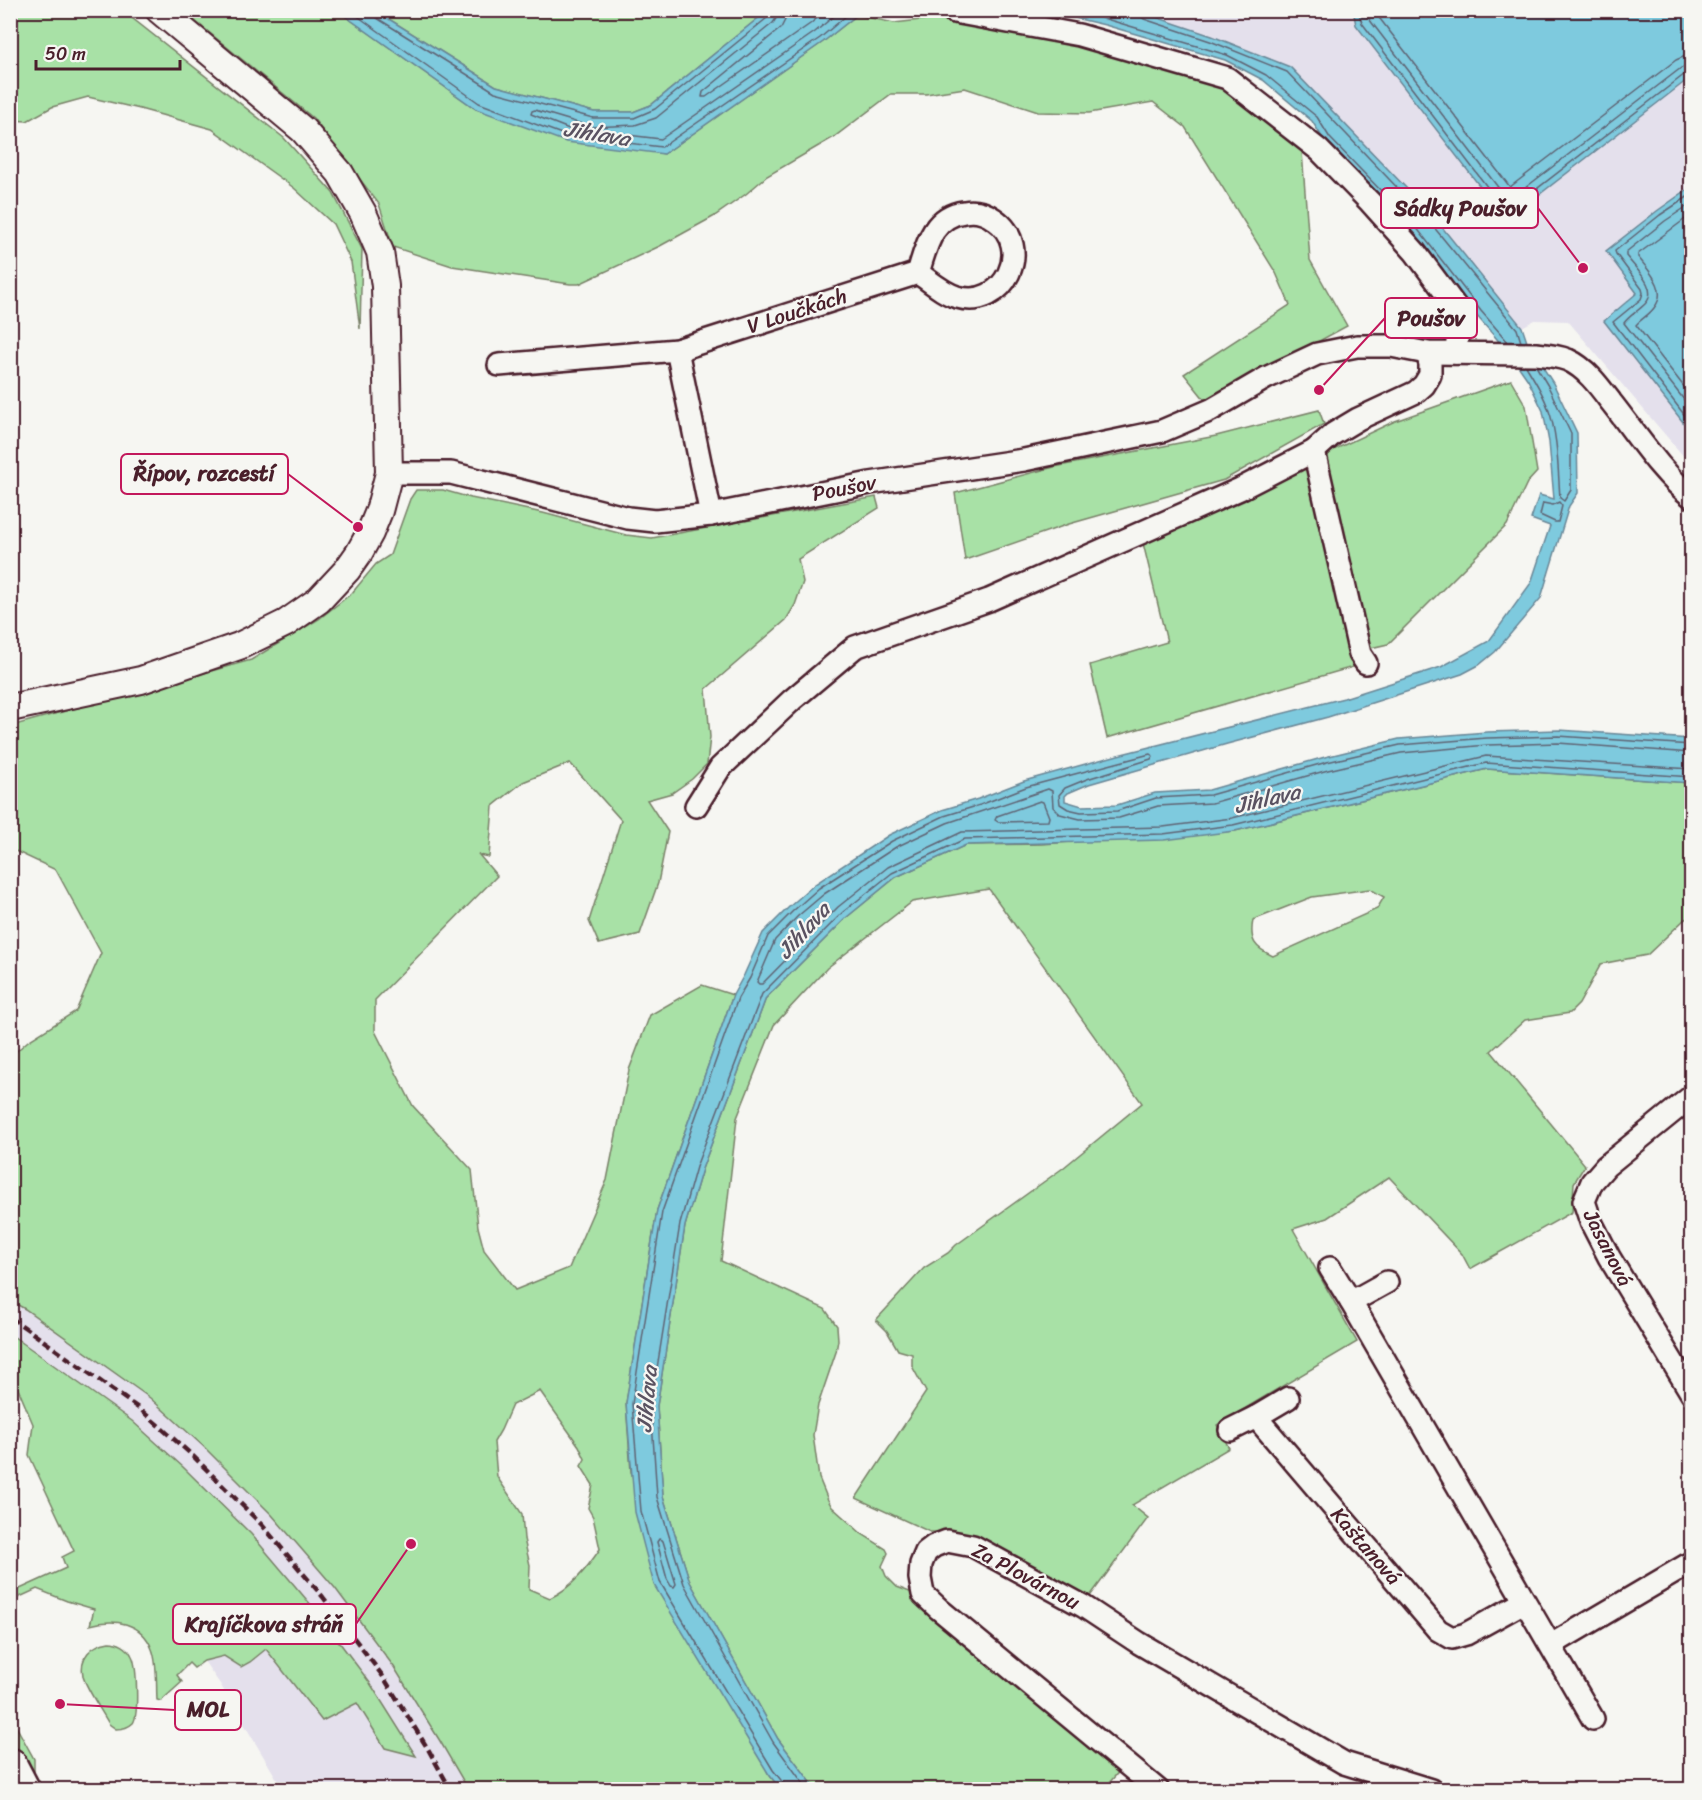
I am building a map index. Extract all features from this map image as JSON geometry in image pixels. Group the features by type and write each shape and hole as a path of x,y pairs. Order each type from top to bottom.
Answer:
{"main road":[{"path":"10,1766 23,1790"}],"street":[{"path":"10,708 141,680 239,646 286,623 334,586 359,554 379,511 389,472 385,286 380,252 363,213 340,173 303,130 159,10"},
{"path":"954,12 1079,35 1227,78 1319,150 1415,252 1456,307 1459,320 1456,353"},
{"path":"958,212 980,212 990,216 1006,231 1011,241 1013,261 1005,281 990,294 980,298 970,300 949,295 918,273 933,230 940,222 958,212"},
{"name":"V Loučkách","path":"499,365 676,350 918,273"},
{"name":"Poušov","path":"389,472 451,473 628,518 655,521 711,515 870,483 1024,460 1162,431 1211,410 1266,378 1317,354 1357,346 1391,346 1427,353 1553,356 1575,364 1592,378 1664,469 1692,497"},
{"path":"676,350 711,515"},
{"path":"696,807 720,768 792,700 855,647 988,600 1240,489 1314,451 1333,434 1358,419 1416,392 1430,375 1427,353"},
{"path":"1314,451 1360,654 1366,663"},
{"name":"Jasanová","path":"1692,1096 1606,1166 1592,1182 1584,1201 1591,1222 1609,1257 1692,1394"},
{"path":"1330,1268 1593,1719"},
{"path":"1351,1302 1387,1282"},
{"path":"1230,1430 1288,1398"},
{"name":"Kaštanová","path":"1256,1417 1438,1630 1452,1638 1466,1634 1524,1602"},
{"name":"Za Plovárnou","path":"1158,1790 923,1594 920,1578 921,1564 926,1552 948,1541 973,1546 1083,1606 1139,1643 1344,1763 1431,1790"},
{"path":"1551,1645 1692,1562"}],"shaded area":[{"path":"1138,11 1691,11 1691,463 1568,321 1535,320 1522,327 1433,216 1290,67 1212,36"},
{"path":"11,1301 150,1398 203,1446 272,1515 335,1588 394,1667 468,1789 283,1789 204,1661 218,1656 265,1648 357,1703 385,1748 415,1755 370,1683 312,1606 251,1534 132,1421 11,1334"}],"green space":[{"path":"10,11 123,11 284,138 333,193 362,249 360,329 351,262 333,224 294,188 212,129 88,97 52,107 27,121 11,120"},
{"path":"183,11 338,11 476,109 664,154 823,42 857,15 894,23 965,15 1225,85 1302,151 1310,260 1347,326 1205,400 1184,374 1290,305 1276,273 1185,127 1153,102 1089,113 1038,112 965,88 926,94 891,94 834,137 767,176 713,217 660,246 579,284 452,266 393,247 379,204 313,118"},
{"path":"376,11 767,11 651,105 633,112 594,112 496,86"},
{"path":"1511,380 1526,406 1537,472 1527,483 1507,525 1388,644 1366,649 1326,460 1329,452 1395,421"},
{"path":"1319,410 1324,424 1224,480 1069,524 965,560 955,493 1054,467 1216,436"},
{"path":"1303,464 1310,468 1353,667 1107,738 1090,665 1167,642 1142,539"},
{"path":"416,490 443,490 626,535 652,538 876,497 879,508 798,559 803,582 795,605 786,620 706,689 710,737 707,764 692,779 672,793 647,800 668,832 658,883 640,934 599,944 589,921 621,820 570,763 523,782 493,806 489,857 479,855 497,876 375,1000 375,1031 413,1106 472,1170 478,1227 484,1250 515,1290 569,1268 607,1180 629,1070 650,1015 702,985 733,995 657,1210 626,1403 631,1472 768,1773 780,1789 468,1789 394,1667 335,1588 272,1515 203,1446 150,1398 11,1301 10,1057 28,1041 76,1011 101,953 56,870 11,849 11,726 251,660 319,619 352,593 376,564 390,555 410,499","holes":["540,1391 579,1446 585,1459 581,1466 593,1485 588,1508 593,1517 600,1549 572,1583 550,1598 529,1589 530,1565 524,1539 522,1514 497,1477 494,1442 512,1405"]},
{"path":"1487,769 1691,783 1691,918 1685,919 1647,955 1601,964 1579,1004 1570,1013 1525,1020 1491,1051 1585,1165 1574,1183 1572,1212 1470,1269 1462,1254 1389,1177 1327,1218 1293,1229 1357,1342 1217,1425 1229,1448 1132,1505 1148,1518 1085,1603 953,1532 930,1532 856,1498 926,1392 912,1366 912,1354 898,1350 887,1331 876,1320 924,1268 948,1253 1063,1168 1142,1103 989,889 912,902 827,968 774,1025 737,1118 721,1261 825,1309 837,1326 836,1352 818,1405 813,1435 819,1478 832,1507 862,1534 886,1549 888,1553 882,1566 886,1576 897,1587 910,1592 918,1603 1121,1769 1104,1789 816,1789 778,1739 690,1582 663,1496 657,1406 685,1226 702,1169 766,998 847,917 896,877 966,845 1042,844 1235,831","holes":["1370,889 1384,897 1377,909 1273,956 1258,947 1253,939 1253,920 1312,897"]},
{"path":"10,1334 132,1421 251,1534 312,1606 370,1683 416,1756 385,1748 357,1703 322,1721 266,1649 241,1667 224,1656 204,1661 194,1668 189,1663 177,1675 182,1682 161,1701 157,1700 156,1668 152,1649 141,1633 134,1628 118,1622 90,1625 94,1609 37,1589 11,1601 11,1593 66,1568 62,1557 74,1551 29,1455 33,1424 11,1372"},
{"path":"109,1642 119,1644 128,1650 134,1661 137,1690 135,1718 131,1725 120,1729 109,1724 84,1680 82,1669 85,1658 92,1649"},
{"path":"10,1715 34,1759 34,1771 21,1761 11,1740"}],"water":[{"path":"1353,10 1691,11 1691,77 1518,211 1507,214 1498,210 1356,25"},
{"name":"Jihlava","path":"338,11 376,11 496,86 594,112 633,112 651,105 767,11 867,11 857,15 823,42 664,154 566,142 476,109"},
{"name":"Jihlava","path":"1044,11 1138,11 1212,36 1290,67 1433,216 1522,327 1527,342 1553,383 1577,433 1578,493 1569,506 1541,598 1495,652 1479,665 1462,674 1328,717 1089,784 1068,793 1065,801 1082,806 1117,805 1155,793 1209,790 1399,739 1487,732 1559,730 1691,739 1691,783 1487,769 1235,831 1164,840 966,845 896,877 847,917 766,998 702,1169 685,1226 657,1406 663,1496 690,1582 778,1739 816,1789 780,1789 768,1773 654,1585 635,1512 626,1403 657,1210 733,995 763,933 815,884 889,835 942,810 1024,781 1344,698 1441,667 1489,641 1531,583 1550,526 1531,519 1539,495 1554,499 1549,442 1543,411 1528,380 1510,354 1476,315 1411,231 1325,142 1312,121 1263,80 1225,60 1105,25"},
{"path":"1691,187 1692,422 1686,426 1604,321 1637,293 1606,251"}],"railway":[{"path":"10,1317 141,1410 193,1456 262,1525 323,1597 382,1675 451,1790"}],"place":[{"name":"Sádky Poušov","path":"1583,268"},
{"name":"Poušov","path":"1319,390"},
{"name":"Řípov, rozcestí","path":"358,527"},
{"name":"Krajíčkova stráň","path":"411,1544"},
{"name":"MOL","path":"60,1704"}]}
